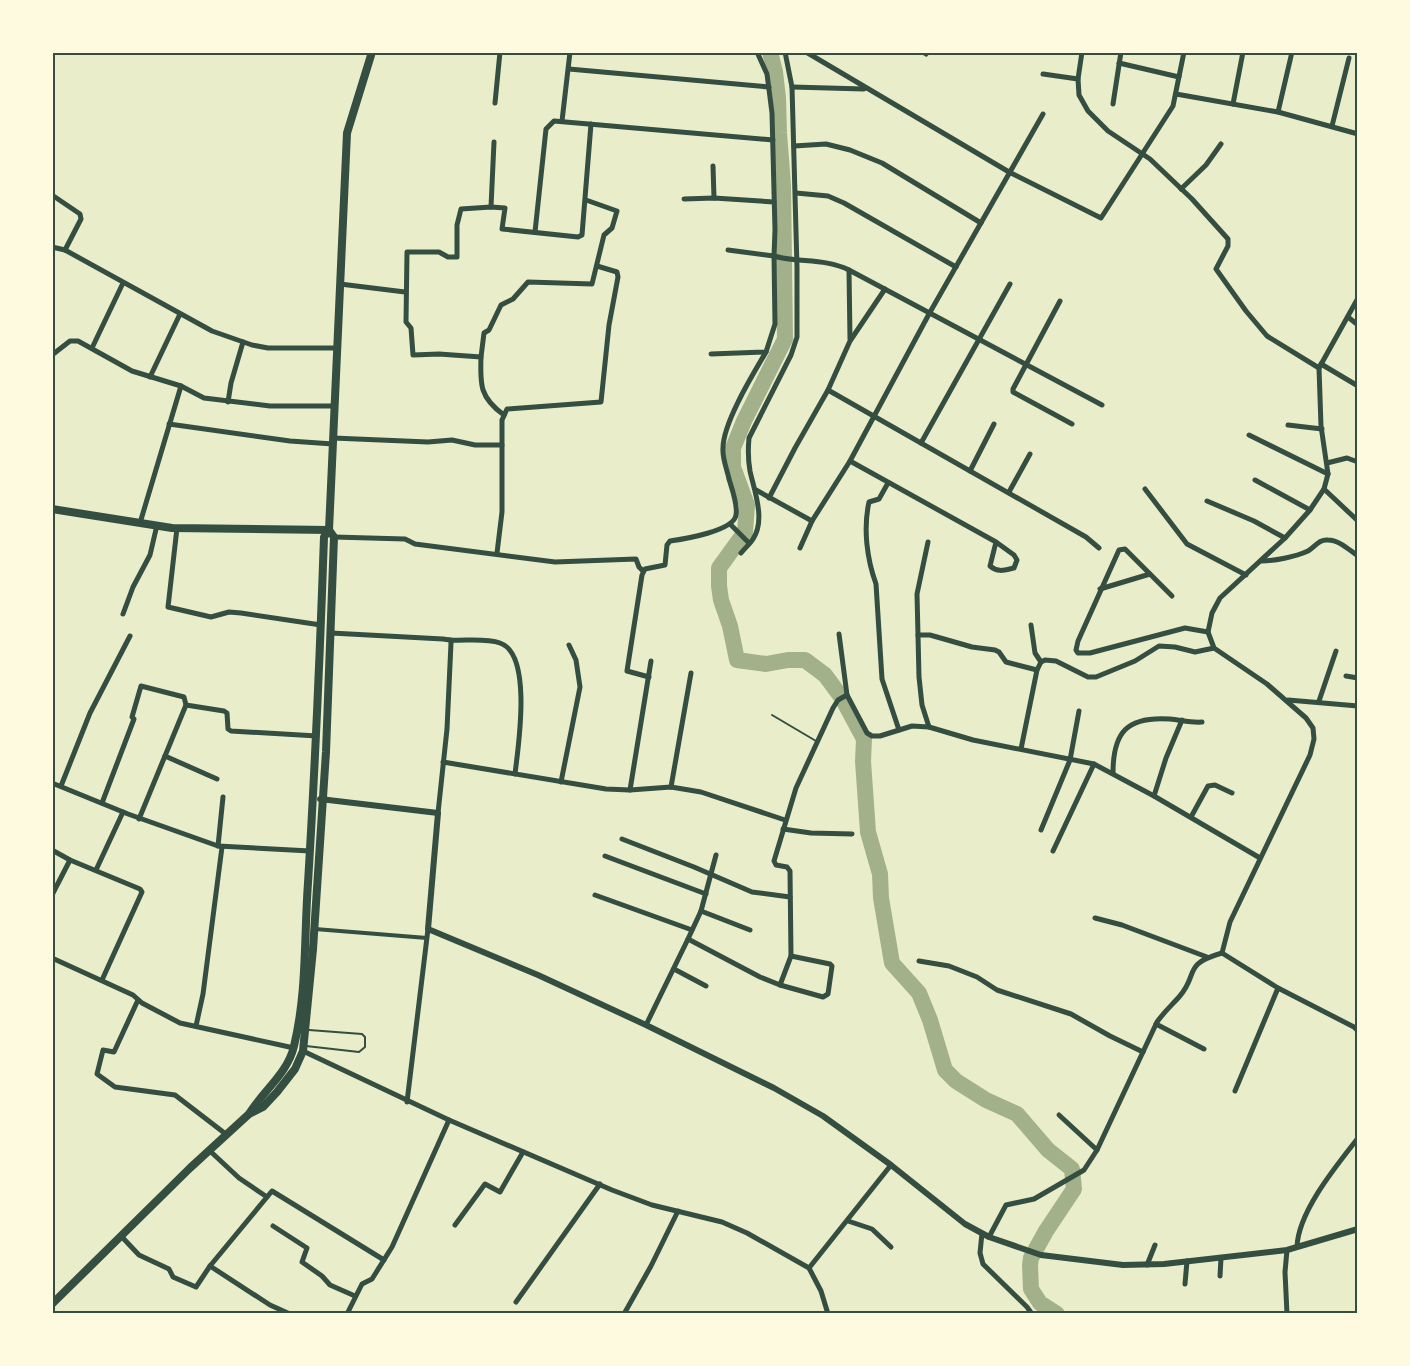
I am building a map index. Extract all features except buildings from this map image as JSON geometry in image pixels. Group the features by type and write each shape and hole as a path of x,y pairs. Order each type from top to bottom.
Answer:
{"main road":[{"path":"300,1048 310,851 318,798 331,633 334,406 347,133 372,52"},
{"path":"52,509 177,528 331,534"},
{"path":"52,1304 249,1114 257,1100 300,1048 306,1030 315,929 318,798 316,736 324,537 331,534"}],"street":[{"path":"495,103 500,52"},
{"path":"562,121 570,52"},
{"path":"732,527 736,515 723,447 742,394 766,352 775,324 777,257 773,140 767,74 757,52"},
{"path":"741,553 754,537 758,526 758,499 749,462 749,438 797,337 794,259 796,193 792,87 785,52"},
{"path":"806,52 1009,172 1101,218 1173,106 1184,52"},
{"path":"818,60 823,52"},
{"path":"1082,52 1078,79 1079,95 1088,111 1108,131 1144,153 1228,239 1228,246 1216,269 1246,311 1267,336 1358,386"},
{"path":"1113,104 1121,52"},
{"path":"1233,104 1243,52"},
{"path":"1278,112 1292,52"},
{"path":"1332,126 1349,58"},
{"path":"1119,63 1179,77"},
{"path":"569,69 769,87"},
{"path":"1043,74 1078,79"},
{"path":"792,87 866,89"},
{"path":"1176,94 1278,112 1358,134"},
{"path":"800,548 812,521 850,461 929,314 1043,114"},
{"path":"535,232 546,129 554,121 773,140"},
{"path":"481,357 413,355 411,328 406,322 407,252 439,252 448,257 457,257 461,209 505,208 502,229 578,237 582,235 591,124"},
{"path":"491,207 494,142"},
{"path":"794,146 826,144 850,150 882,164 981,223"},
{"path":"1181,189 1206,165 1221,144"},
{"path":"713,166 714,198"},
{"path":"796,193 828,196 844,203 956,267"},
{"path":"52,195 80,214 81,219 65,250"},
{"path":"684,199 714,198 774,202"},
{"path":"504,415 488,401 480,384 484,333 489,330 501,305 513,299 528,282 591,286 604,234 612,228 617,211 586,200"},
{"path":"52,247 65,250 212,331 243,342 268,348 337,348"},
{"path":"728,250 839,265 1102,405"},
{"path":"497,554 502,512 504,415 507,410 601,402 609,325 618,278 617,272 597,266"},
{"path":"849,270 850,341"},
{"path":"92,348 123,283"},
{"path":"340,284 405,292"},
{"path":"921,443 1010,284"},
{"path":"769,498 828,390 850,341 885,289"},
{"path":"1222,953 1230,922 1310,755 1314,739 1313,728 1306,718 1288,700 1236,661 1214,648 1208,632 1212,613 1220,598 1285,538 1310,510 1324,489 1328,474 1322,429 1320,366 1358,298"},
{"path":"1060,301 1013,392 1072,424"},
{"path":"150,377 180,314"},
{"path":"1347,318 1358,325"},
{"path":"52,355 74,340 132,371 181,386 204,398 270,406 334,406"},
{"path":"228,402 231,382 243,342"},
{"path":"711,354 766,352"},
{"path":"141,523 181,386"},
{"path":"828,390 1009,492 1086,537 1099,548"},
{"path":"169,424 290,441 428,442 452,440 471,444 502,445"},
{"path":"970,471 994,424"},
{"path":"1288,425 1322,429"},
{"path":"1249,435 1328,474"},
{"path":"1009,492 1030,454"},
{"path":"1327,463 1343,459 1358,462"},
{"path":"850,461 996,542 1014,555 1017,560 1014,568 1002,571 990,566 996,542"},
{"path":"1255,480 1310,510"},
{"path":"888,483 879,499 869,502 867,542 876,584 882,680 899,730"},
{"path":"1146,489 1187,544 1246,575"},
{"path":"1324,489 1358,521"},
{"path":"756,490 812,521"},
{"path":"1208,501 1254,521 1285,538"},
{"path":"123,614 133,587 150,555 157,525"},
{"path":"732,527 749,543"},
{"path":"643,571 665,565 667,544 670,541 732,527"},
{"path":"177,528 168,607 211,617 229,612 241,612 321,624"},
{"path":"331,534 405,539 415,544 555,562 636,559 643,571"},
{"path":"1261,561 1303,552 1324,540 1339,543 1358,556"},
{"path":"928,542 917,591 922,705 929,727"},
{"path":"1172,596 1125,549 1119,550 1100,589 1076,650 1078,653 1090,653 1185,628 1208,632"},
{"path":"643,571 627,672 649,677"},
{"path":"1100,589 1150,574"},
{"path":"1031,625 1035,653 1041,662"},
{"path":"331,633 451,643 501,643 510,651 518,665 521,705 515,774"},
{"path":"839,634 847,696 867,733 872,736 880,736 912,726 929,727 973,740 1094,764 1260,858"},
{"path":"918,635 930,635 972,647 995,650 1006,662 1037,670"},
{"path":"61,786 90,713 130,636"},
{"path":"407,1101 428,929 451,643"},
{"path":"561,782 580,687 576,660 569,645"},
{"path":"1021,749 1037,670 1041,662 1056,661 1088,677 1096,677 1135,661 1159,646 1195,652 1214,648"},
{"path":"1319,701 1336,651"},
{"path":"630,790 651,662"},
{"path":"671,787 691,673"},
{"path":"1346,676 1358,678"},
{"path":"102,803 134,719 132,717 141,686 183,697 186,705 139,819"},
{"path":"780,985 791,956 789,868 776,865 774,861 796,788 838,700 847,696"},
{"path":"1288,700 1358,706"},
{"path":"186,705 224,711 227,713 228,729 231,731 316,736"},
{"path":"1041,830 1070,760 1079,711"},
{"path":"1113,773 1117,745 1125,729 1131,725 1148,720 1202,722"},
{"path":"1154,796 1166,758 1182,720"},
{"path":"165,756 217,778"},
{"path":"443,762 561,782 630,790 671,787 701,792 785,820"},
{"path":"1053,851 1094,764"},
{"path":"52,783 139,819 220,847 310,851"},
{"path":"1191,817 1208,786 1215,785 1232,793"},
{"path":"196,1026 203,994 224,797"},
{"path":"318,798 438,813"},
{"path":"96,870 123,812"},
{"path":"783,829 811,833 852,834"},
{"path":"622,839 752,892 790,897"},
{"path":"52,850 70,860 140,889 142,892 102,980"},
{"path":"646,1025 701,911 716,855"},
{"path":"605,856 706,894"},
{"path":"52,895 70,860"},
{"path":"595,895 692,930"},
{"path":"701,911 750,930"},
{"path":"1095,918 1122,925 1207,957"},
{"path":"315,929 427,938"},
{"path":"428,929 538,975 774,1088 823,1116 891,1165 957,1218 986,1235 1041,1255 1087,1262 1147,1265 1287,1250 1358,1229"},
{"path":"688,939 780,985 823,997 828,994 833,969 830,964 791,956"},
{"path":"1032,1314 983,1263 980,1253 986,1235 1006,1205 1034,1199 1084,1170 1097,1150 1156,1024 1169,1006 1179,998 1196,964 1207,957 1222,953 1278,988 1356,1027"},
{"path":"52,958 133,995 180,1023 300,1048 448,1120 600,1184 652,1204 723,1222 747,1233 809,1268 822,1291 828,1314"},
{"path":"919,961 949,966 977,977 997,990 1071,1014 1143,1052"},
{"path":"674,969 706,986"},
{"path":"1234,1091 1278,988"},
{"path":"138,1000 114,1052 103,1050 97,1074 115,1087 175,1095 227,1135"},
{"path":"1156,1024 1204,1049"},
{"path":"1059,1115 1097,1150"},
{"path":"347,1314 362,1284 372,1279 384,1260 414,1200 448,1120"},
{"path":"1297,1247 1298,1234 1306,1214 1337,1165 1358,1138"},
{"path":"210,1151 239,1178 267,1197"},
{"path":"455,1225 485,1184 500,1192 523,1152"},
{"path":"809,1268 891,1165"},
{"path":"516,1302 600,1184"},
{"path":"121,1236 139,1255 169,1269 173,1277 196,1287 210,1266 272,1191 384,1260"},
{"path":"624,1314 678,1211"},
{"path":"848,1221 872,1229 891,1247"},
{"path":"273,1226 307,1248 302,1262 322,1276 330,1286 355,1296"},
{"path":"1147,1265 1155,1245"},
{"path":"1287,1250 1285,1272 1287,1314"},
{"path":"1220,1276 1221,1258"},
{"path":"1185,1284 1188,1261"},
{"path":"210,1266 270,1305 290,1314"}],"lane":[{"path":"772,715 818,742"},
{"path":"300,1048 359,1052 365,1047 365,1036 362,1034 306,1030"}],"waterway":[{"path":"770,52 778,98 783,185 785,339 733,448 733,467 747,505 745,532 719,568 721,600 730,626 737,660 766,664 805,660 825,675 842,698 864,739 863,761 868,832 880,874 881,898 892,963 919,993 945,1070 956,1081 986,1100 1017,1114 1048,1150 1072,1169 1074,1189 1046,1231 1031,1258 1030,1265 1031,1289 1040,1303 1057,1314"}]}
